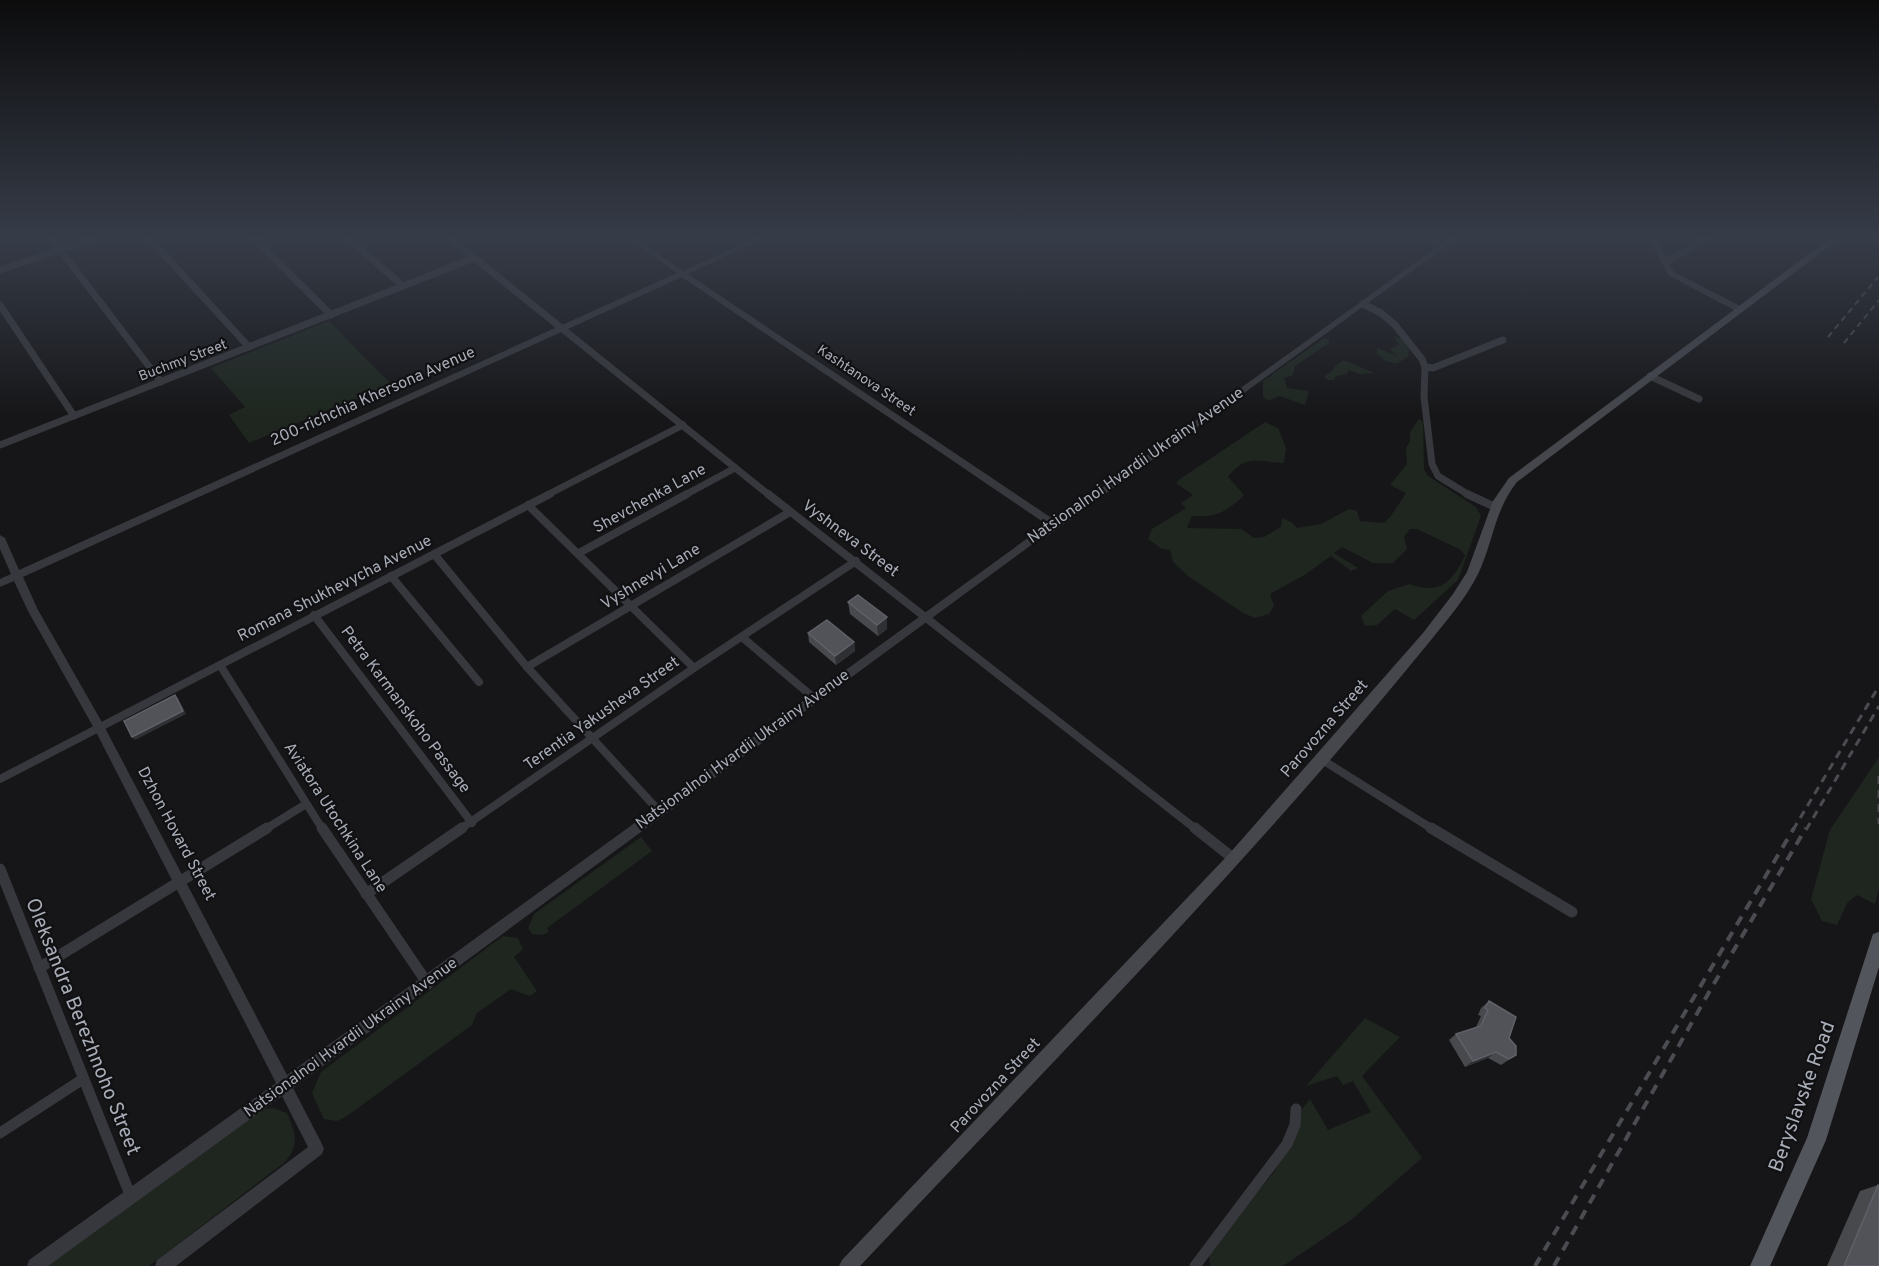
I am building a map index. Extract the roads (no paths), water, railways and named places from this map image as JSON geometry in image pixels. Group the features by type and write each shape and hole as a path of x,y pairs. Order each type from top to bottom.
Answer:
{"main road":[{"name":"Parovozna Street","path":"848,1266 1234,860 1453,603 1473,572 1495,507 1513,480 1754,298"},
{"name":"Beryslavske Road","path":"1760,1266 1816,1140 1879,940"}],"street":[{"path":"97,298 161,382"},
{"path":"204,298 249,347"},
{"path":"314,298 331,315"},
{"name":"Buchmy Street","path":"0,446 373,298"},
{"name":"Vyshneva Street","path":"523,298 790,512 856,561 1234,860"},
{"name":"200-richchia Khersona Avenue","path":"0,583 630,298"},
{"name":"Kashtanova Street","path":"720,298 1055,525"},
{"name":"Natsionalnoi Hvardii Ukrainy Avenue","path":"35,1266 284,1085 428,984 659,811 1035,537 1043,535 1371,298"},
{"path":"1718,298 1739,309"},
{"path":"1363,304 1381,313 1395,325 1418,353 1425,367 1424,397 1434,470 1446,483 1495,507"},
{"path":"0,305 74,416"},
{"path":"1425,367 1433,368 1503,340"},
{"path":"1650,376 1699,399"},
{"name":"Romana Shukhevycha Avenue","path":"0,779 683,425"},
{"name":"Shevchenka Lane","path":"579,553 735,468"},
{"path":"528,506 579,553 694,668"},
{"name":"Vyshnevyi Lane","path":"527,667 790,512"},
{"name":"Dzhon Hovard Street","path":"0,538 33,611 99,727 317,1149 163,1266"},
{"path":"434,554 527,667 659,811"},
{"name":"Terentia Yakusheva Street","path":"366,894 694,668 856,561"},
{"path":"392,576 479,682"},
{"name":"Petra Karmanskoho Passage","path":"314,615 472,823"},
{"path":"742,637 814,698"},
{"name":"Aviatora Utochkina Lane","path":"220,665 306,804 428,984"},
{"path":"1321,759 1490,865 1572,912"},
{"path":"39,968 306,804"},
{"name":"Oleksandra Berezhnoho Street","path":"0,870 131,1197"},
{"path":"0,1133 83,1079"},
{"path":"1195,1266 1266,1176 1291,1134 1298,1117 1296,1109"}],"railway":[{"path":"1828,337 1860,298"},
{"path":"1844,343 1879,300"},
{"path":"1793,830 1879,686"},
{"path":"1806,830 1879,706"},
{"path":"1879,776 1879,824"},
{"path":"1535,1266 1794,828"},
{"path":"1554,1266 1712,987 1806,828"}]}
